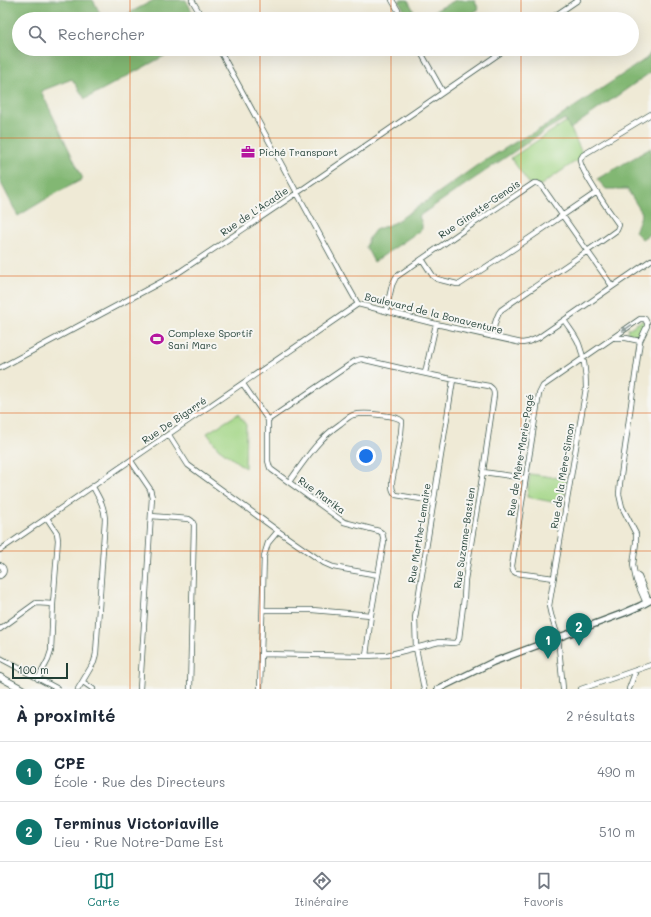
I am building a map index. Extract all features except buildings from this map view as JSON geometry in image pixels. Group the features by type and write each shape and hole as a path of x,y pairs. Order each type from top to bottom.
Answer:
{"main road":[{"path":"0,677 22,689"}],"street":[{"path":"192,0 198,12"},
{"path":"392,0 399,12"},
{"path":"560,12 578,0"},
{"name":"Boulevard de la Bonaventure","path":"223,56 358,304 436,324 522,343 538,338 651,260"},
{"path":"423,56 443,92"},
{"name":"Rue de L'Acadie","path":"0,368 178,273 496,56"},
{"path":"492,337 498,313 501,310 617,230 619,225 581,166 581,157 651,114"},
{"name":"Rue Ginette-Genois","path":"386,311 390,292 396,277 534,184 538,183 541,185 612,286"},
{"path":"422,259 433,276 460,284 597,192"},
{"name":"Rue De Bigarré","path":"0,550 358,304"},
{"name":"Rue de Mère-Marie-Pagé","path":"554,578 516,573 513,571 512,566 540,390 543,386 640,319 645,319 648,323 640,341"},
{"name":"Rue de la Mère-Simon","path":"563,689 558,637 549,606 586,388 583,359 579,344 564,320"},
{"path":"425,373 436,324"},
{"path":"438,689 493,662 624,613 650,601 636,580 633,560 636,534 622,507 620,494 620,483 640,341 626,338 613,338"},
{"path":"243,384 268,420 355,361 361,359 453,380"},
{"name":"Rue Suzanne-Bastien","path":"416,648 438,642 454,643 459,639 465,580 494,395 493,388 489,386 453,380"},
{"name":"Rue Marthe-Lemaire","path":"424,689 416,648 415,618 453,380"},
{"path":"289,482 318,443 330,430 350,416 378,414 395,417 402,421 392,482 393,492 396,495 433,501"},
{"name":"Rue Marika","path":"268,420 269,464 272,470 344,522 382,533 384,541 371,615 366,656"},
{"path":"169,435 188,465 278,531 328,565 378,576"},
{"path":"131,461 152,493 140,689"},
{"path":"483,472 525,478"},
{"path":"78,689 95,658 105,519 103,505 93,486"},
{"path":"151,516 189,519 194,525 190,689"},
{"path":"38,679 51,651 58,540 57,533 47,518"},
{"path":"260,689 265,552 268,543 278,531"},
{"path":"0,565 4,571 0,576"},
{"path":"0,629 36,603 53,604"},
{"path":"263,610 312,610 371,615"},
{"path":"262,654 366,656 387,655 416,648"},
{"path":"0,658 58,689"},
{"path":"581,689 651,665"},
{"path":"629,689 636,670"},
{"path":"83,682 93,689"}],"green space":[{"path":"0,0 93,0 99,12 12,12 12,56 164,56 85,99 72,79 41,91 83,179 18,216 0,181"},
{"path":"154,0 186,0 192,12 131,12"},
{"path":"408,0 414,12 405,12 399,1"},
{"path":"456,0 474,0 479,9 474,12 433,12"},
{"path":"651,52 651,72 570,129 565,119 549,128 419,216 422,229 374,262 366,247 369,238 375,230 394,223 476,166 519,140 546,126 647,58"},
{"path":"567,121 583,155 580,160 573,163 541,185 530,185 511,158"},
{"path":"651,148 651,233 642,239 635,232 642,213 627,189 606,189 597,179"},
{"path":"643,320 646,324 640,335 633,336 627,333 628,329"},
{"path":"238,414 246,425 245,468 218,448 207,433"},
{"path":"530,474 567,479 563,504 527,497"}],"place":[{"name":"Piché Transport","path":"248,152"},
{"name":"Complexe Sportif Sani Marc","path":"157,339"},
{"name":"Terminus Victoriaville","path":"579,646"},
{"name":"CPE","path":"548,659"}]}
